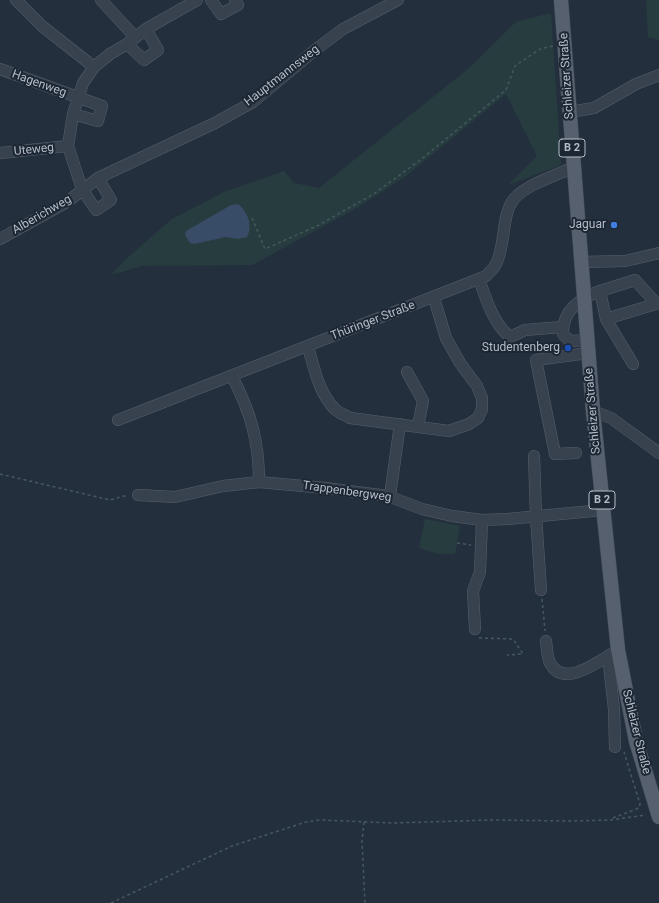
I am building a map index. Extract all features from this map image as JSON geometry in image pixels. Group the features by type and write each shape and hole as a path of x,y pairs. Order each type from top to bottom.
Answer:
{"main road":[{"name":"Schleizer Straße","path":"561,0 593,411 603,510 613,653 636,741 659,814"}],"street":[{"path":"16,0 42,26 94,67"},
{"path":"101,0 144,60 158,50 146,29"},
{"path":"98,178 111,200 96,210 82,189 68,146 73,114 83,83 94,67 110,54 146,29 197,0"},
{"path":"211,0 221,14 238,5 235,0"},
{"name":"Hauptmannsweg","path":"82,189 98,178 215,123 253,102 315,50 343,29 398,0"},
{"name":"Hagenweg","path":"0,69 102,106 98,120 73,114"},
{"path":"570,112 594,108 636,84 659,75"},
{"name":"Uteweg","path":"0,153 68,146"},
{"name":"Thüringer Straße","path":"118,420 434,298 486,276 496,265 509,210 514,199 530,187 574,168"},
{"name":"Alberichweg","path":"0,239 67,202 82,189"},
{"path":"581,262 625,261 659,253"},
{"path":"479,279 486,300 502,330 510,337 525,330 562,327"},
{"path":"588,347 570,341 563,334 562,327 569,311 584,297 635,280 657,303 606,319"},
{"path":"600,291 606,319 633,364"},
{"path":"308,347 316,377 325,395 336,410 350,418 449,431 469,424 478,418 482,409 482,398 477,386 460,363 446,338 434,298"},
{"path":"576,452 555,454 536,360 588,347"},
{"path":"407,372 423,401 418,426"},
{"path":"232,376 246,402 256,436 259,482"},
{"path":"593,411 611,418 659,453"},
{"path":"390,496 400,424"},
{"path":"534,456 541,590"},
{"name":"Trappenbergweg","path":"138,495 175,496 223,486 259,482 390,496 422,509 452,516 482,520 603,510"},
{"path":"476,634 473,591 480,572 482,520"},
{"path":"546,641 549,662 555,670 567,674 590,669 613,653"},
{"path":"613,653 614,709 619,749"}],"path":[{"path":"252,218 265,249 319,225 375,193 419,161 506,90 515,66 525,58 540,49 564,44"},
{"path":"0,474 110,500 124,495 138,495"},
{"path":"457,542 481,547"},
{"path":"541,590 546,641"},
{"path":"476,634 513,639 523,654 507,655"},
{"path":"610,820 639,808 640,804 619,749"},
{"path":"112,903 232,846 283,829 320,820 394,823 490,820 572,821 610,820 659,814"},
{"path":"364,822 362,841 365,903"}],"green space":[{"path":"646,0 659,0 659,40 648,37"},
{"path":"551,13 561,165 508,185 537,156 506,94 406,176 360,206 252,265 142,266 111,275 126,259 172,219 224,192 284,171 294,183 319,188 468,69 516,22"},
{"path":"425,519 460,526 455,554 438,554 419,548"}],"water":[{"path":"238,204 247,215 250,228 247,237 238,239 226,237 194,244 190,243 185,235 186,231 231,205"}],"place":[{"name":"Jaguar","path":"614,225"},
{"name":"Studentenberg","path":"568,348"}]}
